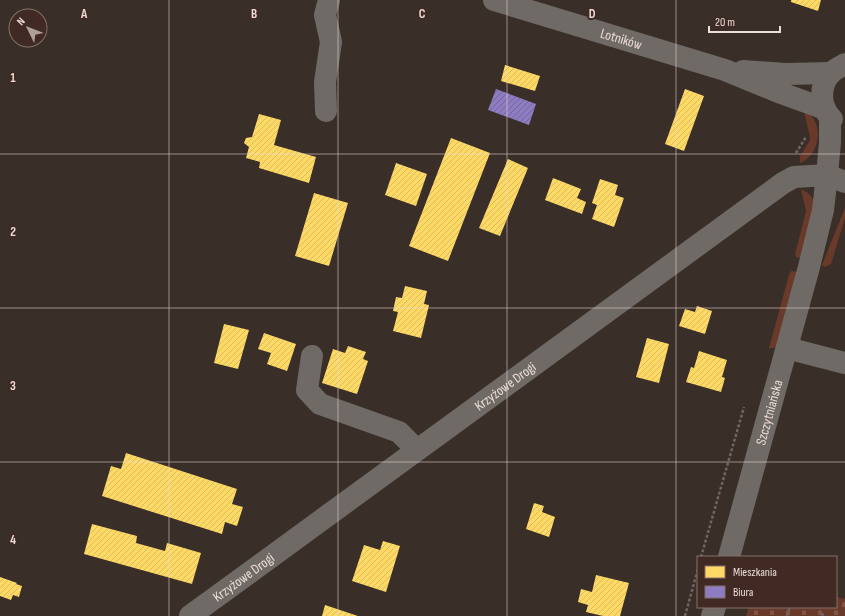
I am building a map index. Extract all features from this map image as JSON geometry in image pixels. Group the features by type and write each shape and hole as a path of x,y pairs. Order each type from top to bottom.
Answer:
{"street":[{"path":"326,111 325,82 331,42 325,15 329,0"},
{"name":"Lotników","path":"494,0 725,70 781,93 833,118"},
{"name":"Lotników","path":"725,70 786,74 838,69"},
{"name":"Szczytniańska","path":"729,556 809,267 823,210 836,179 830,142 833,118 822,93 823,86 838,69"},
{"name":"Krzyżowe Drogi","path":"190,616 783,182 794,177 836,179"},
{"name":"Szczytniańska","path":"809,267 845,188"},
{"path":"787,348 845,363"},
{"path":"312,356 307,390 320,404 399,432 417,450"}],"path":[{"path":"794,157 807,135"},
{"path":"685,616 697,573"}],"green space":[{"path":"804,111 811,115 815,122 818,129 818,137 812,153 807,159 800,163 800,156 810,140"},
{"path":"801,190 807,193 814,201 802,258 797,258 795,254 806,211"},
{"path":"845,208 845,218 831,264 825,267 822,265"},
{"path":"791,271 798,272 776,347 769,348 789,275"},
{"path":"837,597 845,599 845,616 746,616 749,608 837,608"}],"building: Mieszkania":[{"path":"791,0 821,0 818,11 791,2"},
{"path":"505,65 540,76 535,91 501,81"},
{"path":"685,89 704,96 684,151 665,144"},
{"path":"259,114 281,120 274,145 316,157 309,183 259,168 260,162 246,158 249,147 244,143 246,138 252,137"},
{"path":"451,138 490,153 448,261 409,246"},
{"path":"508,159 528,168 500,236 479,228"},
{"path":"396,163 427,174 416,206 385,195"},
{"path":"553,178 581,189 577,198 586,202 582,214 545,200"},
{"path":"600,179 618,185 615,195 624,198 614,227 592,219 597,205 592,203"},
{"path":"314,193 348,203 329,266 295,256"},
{"path":"405,286 427,291 424,304 429,305 421,338 393,331 398,312 393,311 396,297 402,298"},
{"path":"697,306 712,311 705,334 679,326 685,309 695,312"},
{"path":"224,324 249,330 238,369 214,363"},
{"path":"264,333 296,344 287,371 267,364 271,353 258,349"},
{"path":"647,338 669,344 659,383 636,377"},
{"path":"348,346 366,352 363,359 368,361 357,394 322,383 333,349 345,353"},
{"path":"699,351 727,360 722,377 725,378 721,392 686,382 691,367 694,368"},
{"path":"126,453 237,489 232,504 243,507 237,526 225,522 222,534 102,496 111,466 121,469"},
{"path":"534,503 544,506 542,512 555,517 549,537 526,529"},
{"path":"92,524 137,536 136,543 165,551 167,543 201,553 192,584 84,554"},
{"path":"383,541 400,546 386,592 352,581 364,545 380,550"},
{"path":"596,575 629,583 620,616 603,616 586,612 588,605 578,602 581,589 592,592"},
{"path":"0,577 22,586 19,597 13,595 11,600 0,596"},
{"path":"325,605 358,616 322,616"}],"building: Biura":[{"path":"496,89 536,104 529,125 488,110"}]}
